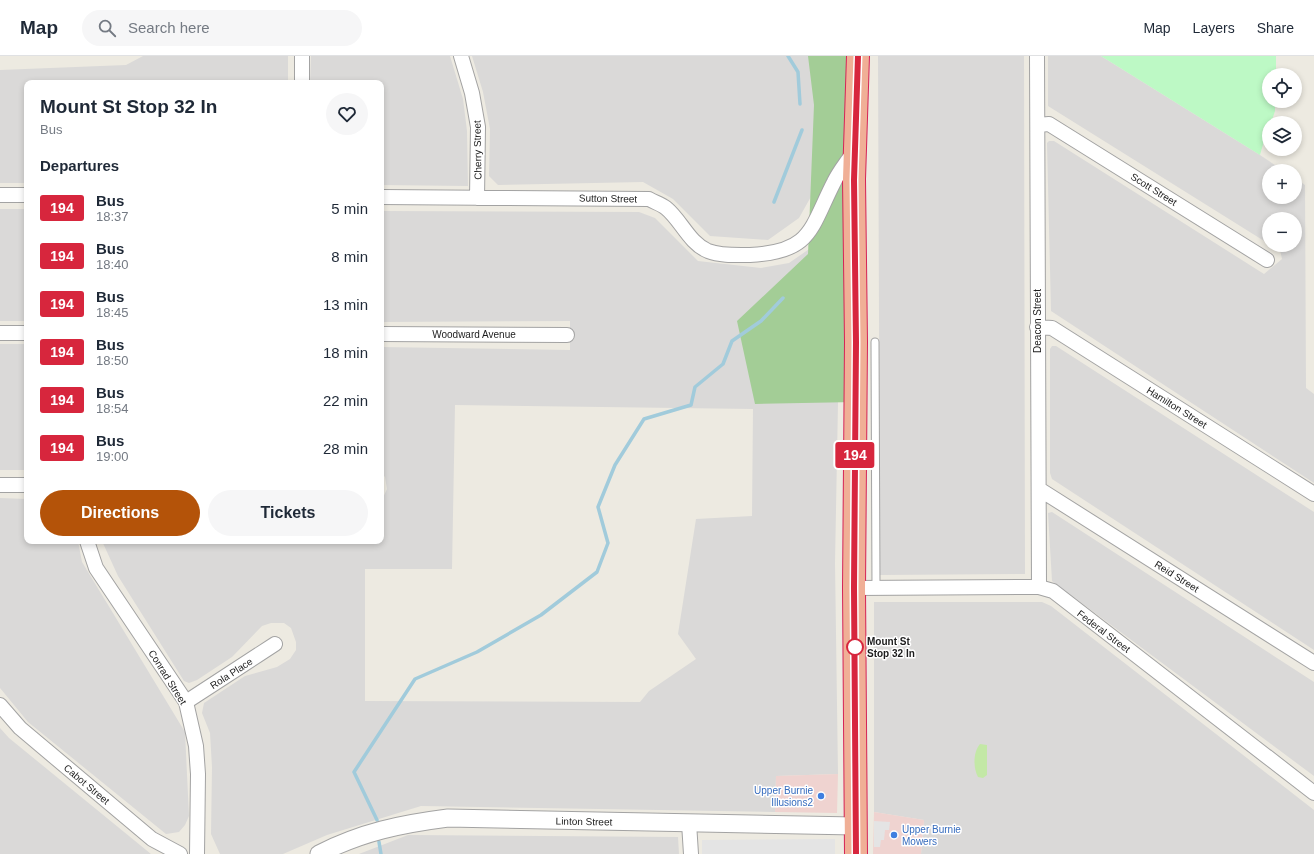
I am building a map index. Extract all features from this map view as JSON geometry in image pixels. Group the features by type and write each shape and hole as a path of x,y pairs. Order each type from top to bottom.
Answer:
{"highway":[{"path":"856,854 854,588 856,342 854,151 858,56"}],"street":[{"path":"302,56 302,80"},
{"name":"Cherry Street","path":"461,56 472,93 478,127 478,198"},
{"name":"Deacon Street","path":"1037,56 1039,587"},
{"name":"Scott Street","path":"1038,125 1049,124 1267,260"},
{"name":"Sutton Street","path":"384,197 649,199 666,208 695,241 708,251 733,256 782,252 801,241 812,229 835,180 854,151"},
{"path":"0,195 24,195"},
{"name":"Hamilton Street","path":"1037,327 1052,328 1314,494"},
{"path":"0,333 24,333"},
{"name":"Woodward Avenue","path":"384,334 567,335"},
{"path":"0,485 24,485"},
{"name":"Reid Street","path":"1039,489 1314,663"},
{"name":"Conrad Street","path":"87,544 96,568 186,702 192,722 196,746 198,774 197,854"},
{"name":"Federal Street","path":"854,588 1039,587 1053,591 1314,793"},
{"name":"Rola Place","path":"186,702 276,644"},
{"name":"Cabot Street","path":"0,705 20,728 152,839 180,854"},
{"name":"Linton Street","path":"319,854 365,835 402,824 448,818 855,826"},
{"path":"689,823 691,854"}],"lane":[{"path":"875,342 876,587"}],"shaded area":[{"path":"143,56 288,56 288,80 24,80 24,183 0,183 0,70 126,65"},
{"path":"311,56 450,56 463,99 467,131 468,186 384,185 384,80 310,80"},
{"path":"472,56 845,56 831,161 799,218 768,240 710,236 673,199 643,182 498,185 489,176 490,129 483,92"},
{"path":"878,56 1024,56 1025,574 880,575"},
{"path":"1048,56 1101,56 1274,164 1262,164 1262,204 1302,204 1302,183 1305,185 1306,388 1314,394 1314,483 1051,311 1047,143 1049,141 1054,141 1264,274 1282,259 1280,252 1302,252 1302,212 1262,212 1262,240 1048,106"},
{"path":"842,190 835,563 838,774 776,776 775,812 421,806 327,835 283,854 220,854 211,834 212,767 210,733 202,713 204,703 245,676 277,667 290,659 296,650 296,642 291,628 284,623 271,623 262,626 232,657 197,680 189,683 184,681 118,576 103,544 384,544 384,496 387,489 384,476 384,347 570,350 570,321 384,322 384,211 639,212 655,218 698,261 761,268 789,263 815,245","holes":["455,405 753,409 752,516 696,519 678,634 696,659 649,691 640,702 365,701 365,569 452,569"]},
{"path":"0,209 24,209 24,321 0,321"},
{"path":"0,344 24,344 24,470 0,470"},
{"path":"1052,346 1056,346 1314,512 1314,650 1052,479 1050,473 1050,349"},
{"path":"0,498 24,499 24,544 79,544 82,562 185,732 189,816 185,825 179,832 166,834 28,722 0,688"},
{"path":"1052,512 1314,682 1314,776 1052,581 1048,513"},
{"path":"874,602 1042,602 1051,606 1314,810 1314,854 921,854 924,820 874,812"},
{"path":"0,728 9,738 151,854 0,854"},
{"path":"838,774 837,813 775,812 776,776"},
{"path":"874,812 924,820 921,854 873,854"},
{"path":"874,821 890,822 889,830 885,830 884,840 881,840 880,847 874,847"},
{"path":"408,835 678,837 679,854 359,854"},
{"path":"835,839 835,854 702,854 702,840"}],"green space":[{"path":"808,56 858,56 856,402 755,404 737,321 808,254 814,105"},
{"path":"1101,56 1276,56 1276,68 1262,68 1262,108 1275,108 1275,111 1273,116 1262,116 1262,148 1260,155"},
{"path":"980,744 987,745 987,775 983,778 978,777 975,765 976,751"}],"waterway":[{"path":"788,56 798,72 800,104"},
{"path":"774,202 802,130"},
{"path":"377,820 354,772 415,679 477,652 541,615 597,572 608,543 598,507 615,465 644,419 691,405 695,387 723,364 732,341 761,321 783,298"},
{"path":"379,842 381,854"}],"bus line":[{"name":"194","path":"856,854 854,588 856,203 854,151 858,56"}],"place":[{"name":"Mount St Stop 32 In","path":"855,647"},
{"name":"Upper Burnie Illusions2","path":"821,796"},
{"name":"Upper Burnie Mowers","path":"894,835"}]}
